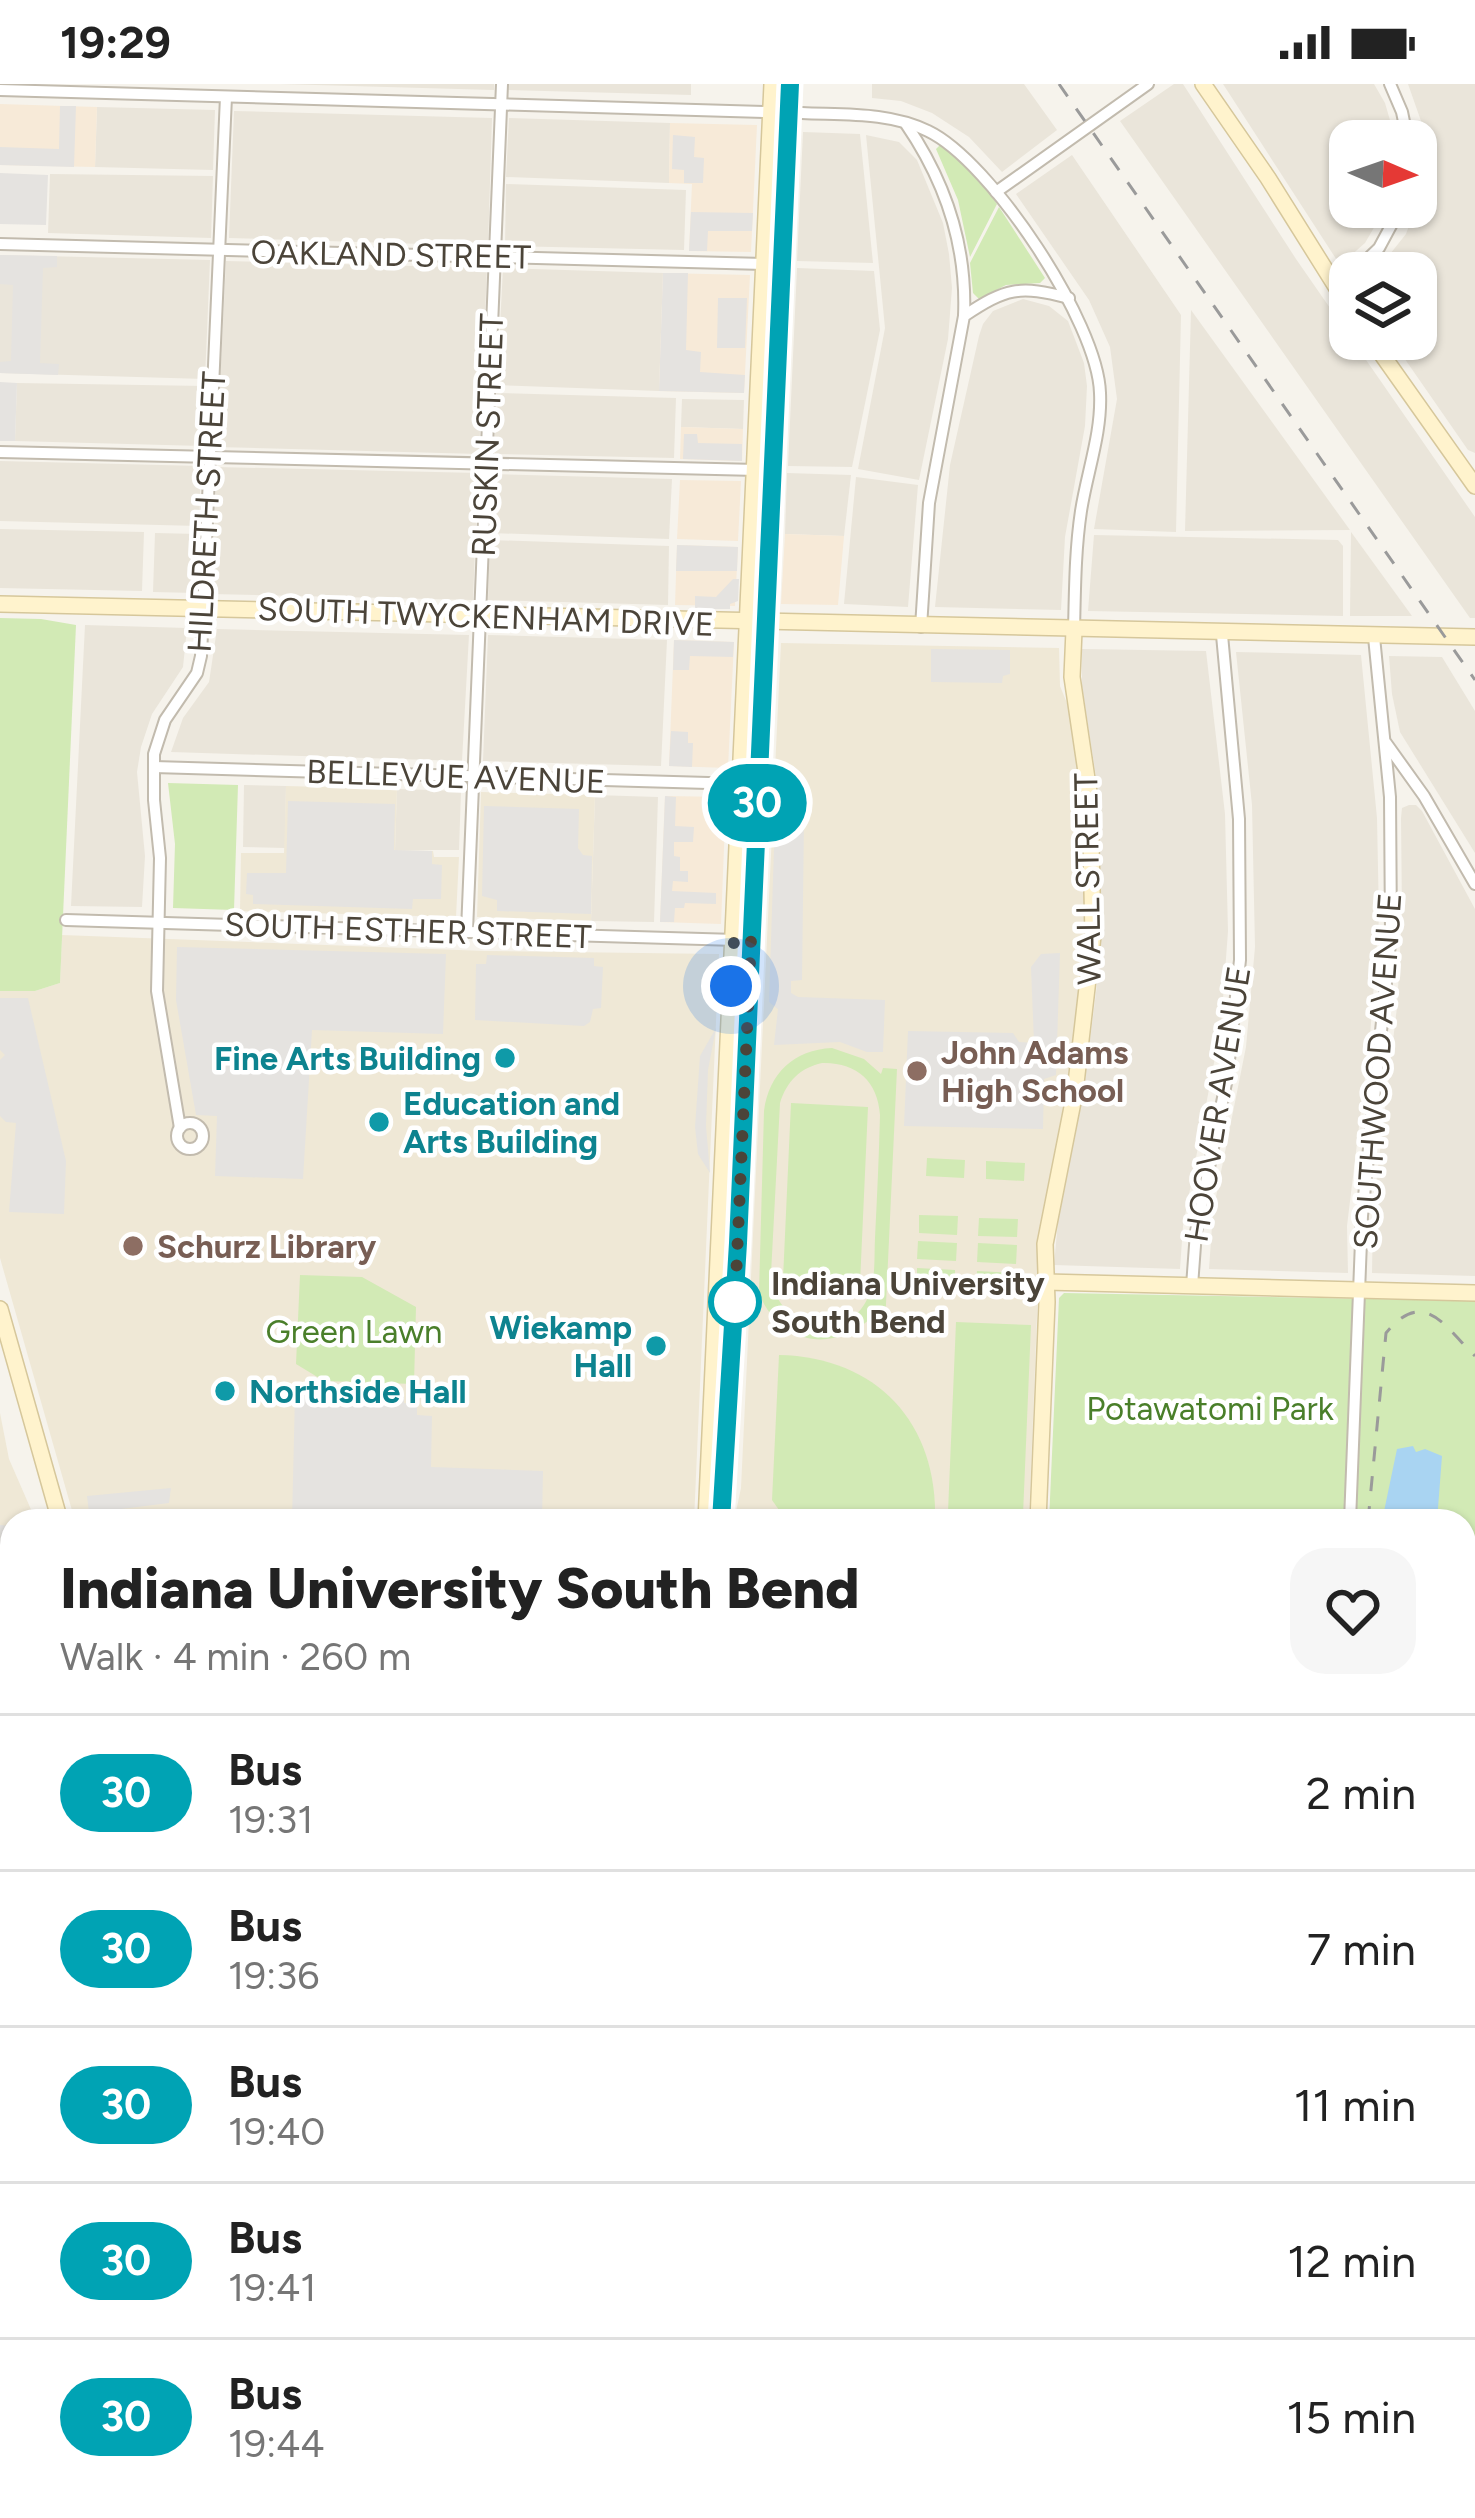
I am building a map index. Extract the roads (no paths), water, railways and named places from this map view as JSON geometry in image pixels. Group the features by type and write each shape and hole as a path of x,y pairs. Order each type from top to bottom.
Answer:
{"street":[{"name":"RUSKIN STREET","path":"467,931 502,84"},
{"path":"772,84 780,112"},
{"path":"749,784 766,623 764,470 780,112 790,84"},
{"path":"996,192 1148,84"},
{"path":"1203,84 1329,278"},
{"path":"1390,84 1404,120"},
{"path":"0,90 780,112 904,122 927,154 945,193 961,262 964,316 929,503 921,627"},
{"name":"HILDRETH STREET","path":"180,1128 158,1000 160,858 154,767 165,720 200,665 226,98"},
{"name":"WALL STREET","path":"904,122 952,144 996,192 1069,298 1094,352 1100,394 1078,533 1072,677 1091,818 1093,936 1076,1092 1045,1244 1038,1509"},
{"name":"OAKLAND STREET","path":"0,244 773,264"},
{"path":"964,316 994,296 1018,289 1069,298"},
{"path":"1387,360 1468,466 1475,486"},
{"path":"0,452 764,470"},
{"path":"707,1509 742,940 749,784 748,623 764,470"},
{"name":"SOUTH TWYCKENHAM DRIVE","path":"0,604 1475,637"},
{"name":"HOOVER AVENUE","path":"1192,1286 1196,1232 1227,1078 1240,960 1239,819 1222,634"},
{"name":"SOUTHWOOD AVENUE","path":"1351,1509 1362,1216 1390,950 1392,828 1374,638"},
{"path":"1384,740 1424,796 1475,884"},
{"name":"BELLEVUE AVENUE","path":"154,767 749,784"},
{"name":"SOUTH ESTHER STREET","path":"66,920 742,940"},
{"path":"722,1509 729,1434 742,940"},
{"path":"1046,1282 1475,1293"},
{"path":"0,1310 57,1509"}],"water":[{"path":"1413,1446 1416,1452 1425,1449 1442,1456 1438,1509 1384,1509 1397,1449"}],"railway":[{"path":"1059,84 1475,680"},
{"path":"1369,1509 1386,1333 1400,1319 1424,1312 1445,1325 1475,1356"}],"place":[{"name":"Fine Arts Building","path":"505,1058"},
{"name":"John Adams High School","path":"917,1071"},
{"name":"Education and Arts Building","path":"379,1122"},
{"name":"Schurz Library","path":"133,1246"},
{"name":"Indiana University South Bend","path":"735,1302"},
{"name":"Wiekamp Hall","path":"656,1346"},
{"name":"Northside Hall","path":"225,1391"}],"park label":[{"name":"Green Lawn","path":"354,1331"},
{"name":"Potawatomi Park","path":"1210,1408"}]}
